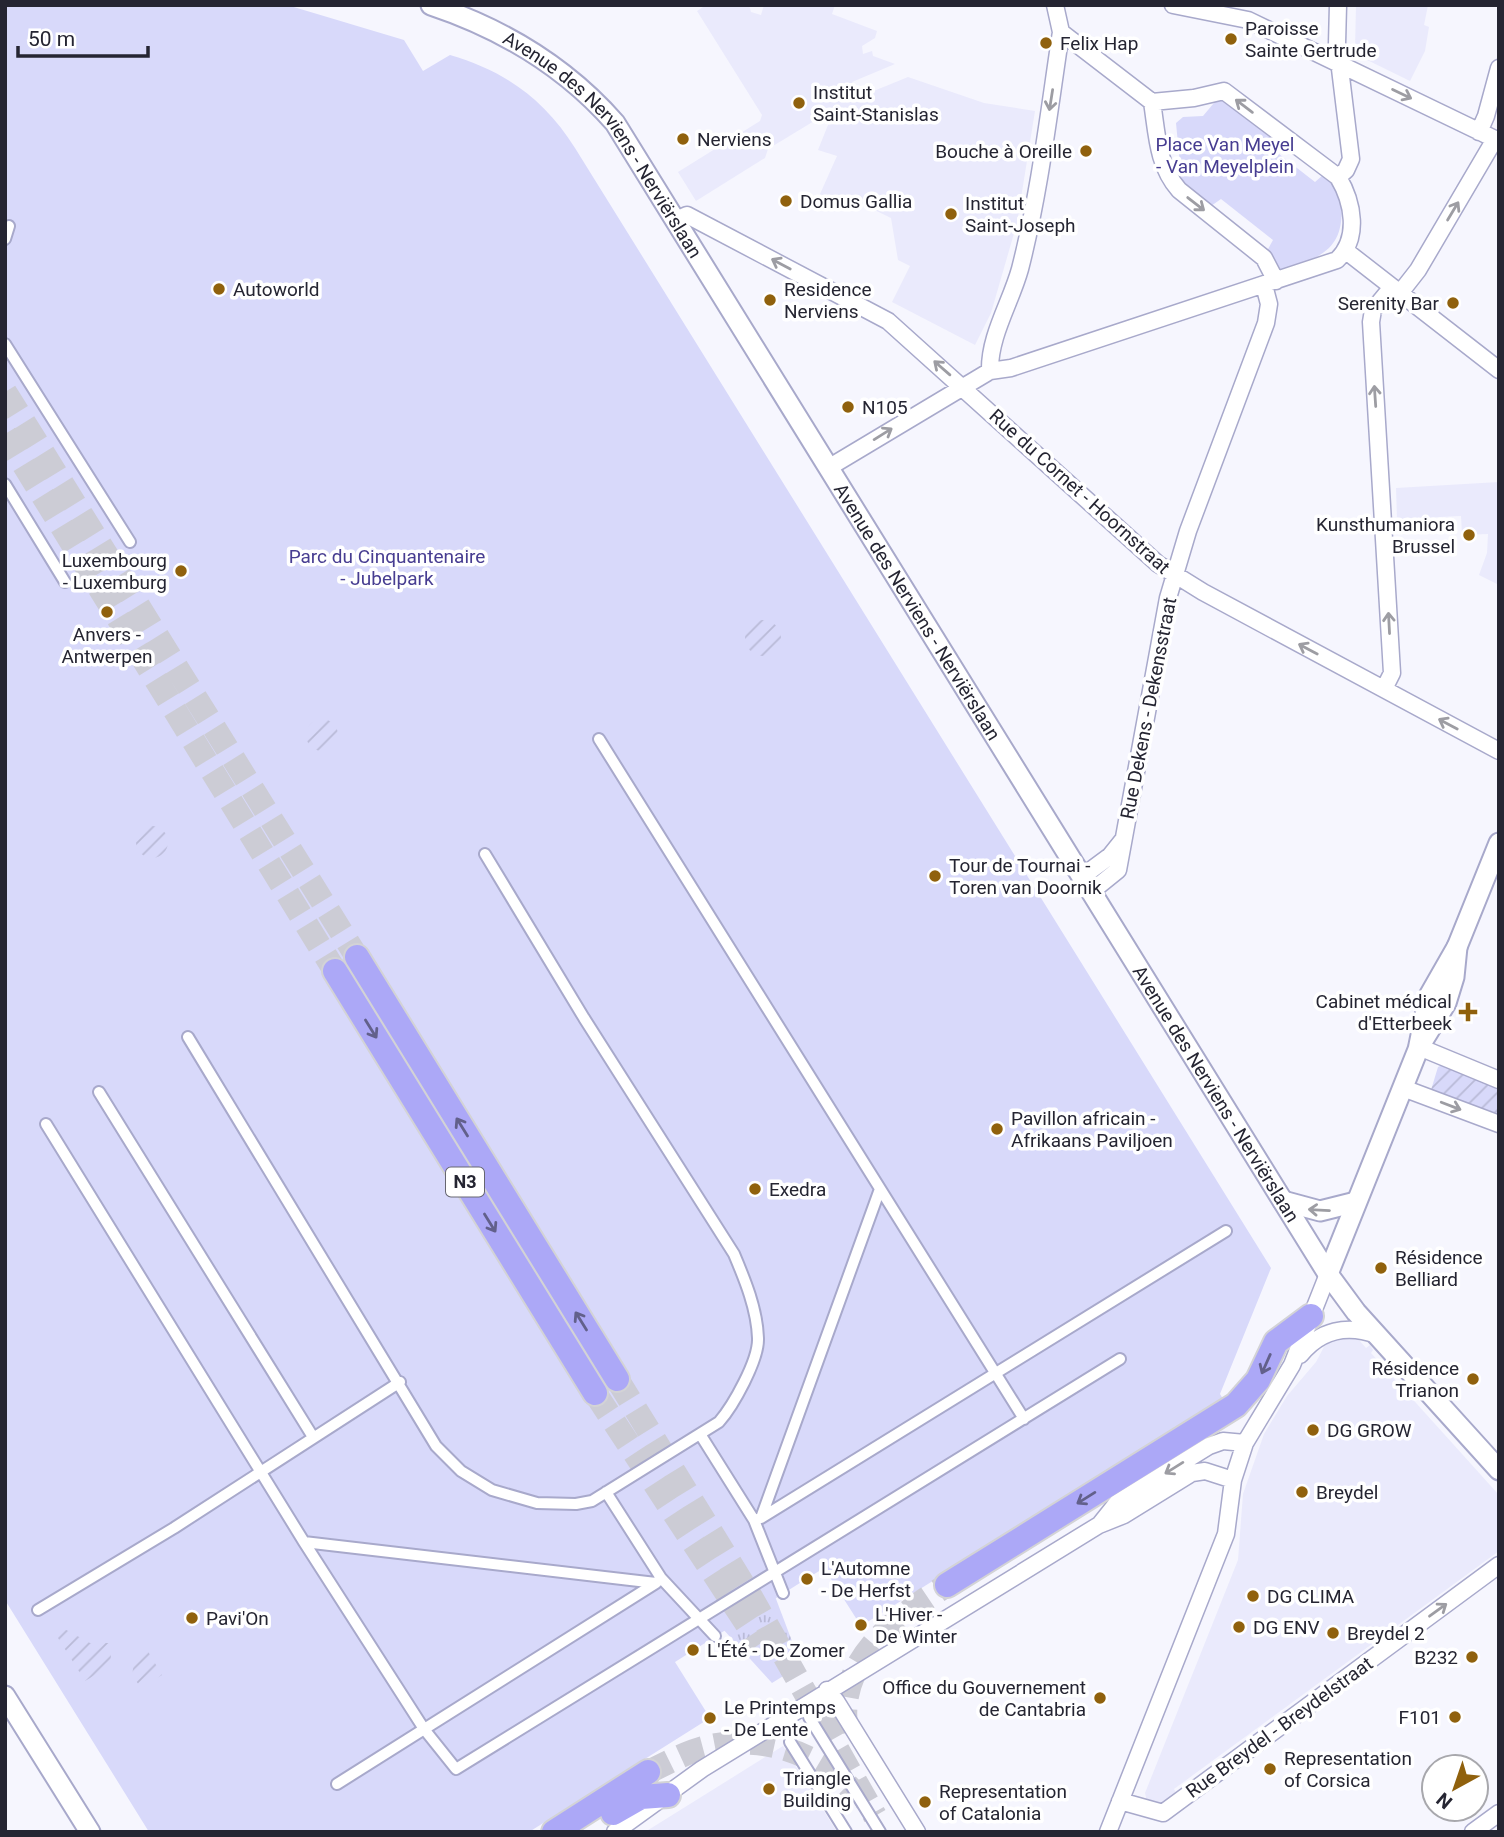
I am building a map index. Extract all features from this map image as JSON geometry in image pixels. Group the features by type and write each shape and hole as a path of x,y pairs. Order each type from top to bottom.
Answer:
{"highway":[{"name":"N3","path":"357,957 617,1379"},
{"name":"N3","path":"335,971 595,1393"},
{"path":"947,1585 1236,1405 1258,1380 1276,1342 1311,1316"},
{"path":"555,1832 648,1772"},
{"path":"583,1832 641,1797 667,1795"}],"street":[{"path":"990,371 993,345 1019,271 1039,184 1061,32 1055,5"},
{"path":"1173,5 1248,20 1497,140 1418,270 1373,310 1371,322 1392,673 1384,689"},
{"path":"1338,5 1337,44 1351,159 1346,170 1338,177"},
{"name":"Avenue des Nerviens - Nerviërslaan","path":"439,8 513,39 544,58 615,123 1328,1274 1377,1335 1499,1470"},
{"path":"1061,32 1152,102 1163,167 1168,178 1178,190 1264,258 1270,283"},
{"path":"1479,132 1499,68"},
{"path":"828,468 990,371 1011,368 1270,283 1338,260 1346,251 1352,241 1350,206 1347,192 1338,177 1224,91 1194,98 1152,102"},
{"name":"Rue du Cornet - Hoornstraat","path":"676,220 687,215 888,320 1150,558 1175,575 1499,751"},
{"path":"5,239 9,226"},
{"path":"1346,251 1499,370"},
{"name":"Rue Dekens - Dekensstraat","path":"1088,883 1118,870 1141,733 1175,575 1266,323 1270,283"},
{"path":"5,344 130,542"},
{"path":"5,484 65,582"},
{"path":"600,739 1024,1419"},
{"path":"1292,1365 1419,1047 1422,1017 1429,996 1457,947 1499,843"},
{"path":"188,1037 400,1382 436,1446 482,1485 508,1496 551,1504 592,1501 719,1422 731,1405 758,1341 746,1283 734,1254 584,1018 485,854"},
{"path":"1419,1047 1499,1080"},
{"path":"1403,1087 1499,1124"},
{"path":"99,1092 313,1437"},
{"path":"46,1124 304,1542 424,1729 456,1769 1120,1359"},
{"path":"758,1519 880,1189"},
{"path":"1283,1201 1320,1211 1356,1202"},
{"path":"758,1519 1226,1231"},
{"path":"1108,1832 1226,1534 1233,1480 1254,1423 1292,1365 1321,1335 1353,1329 1377,1335"},
{"path":"38,1610 168,1531 400,1382"},
{"path":"700,1434 758,1519 783,1593"},
{"path":"1099,1525 1116,1503 1209,1446 1223,1441 1245,1443"},
{"path":"615,1832 702,1769 1099,1525 1124,1515 1192,1474 1205,1471 1233,1480"},
{"path":"606,1492 659,1580 715,1636"},
{"path":"304,1542 659,1580"},
{"name":"Rue Breydel - Breydelstraat","path":"1120,1801 1163,1813 1499,1565"},
{"path":"337,1784 659,1580"},
{"path":"827,1690 917,1832"},
{"path":"5,1696 90,1832"},
{"path":"809,1717 880,1832"},
{"path":"790,1742 846,1832"},
{"path":"1473,1832 1499,1813"}],"shaded area":[{"name":"Institut Saint-Joseph","path":"706,5 749,5 751,12 761,15 764,5 835,5 832,14 877,31 875,38 862,46 863,54 872,51 873,56 895,64 852,82 859,97 908,77 984,103 1035,111 1017,223 991,313 975,345 892,302 910,266 898,260 891,218 856,201 852,210 820,194 837,156 818,150 832,115 829,112 768,149 765,158 696,201 678,172 760,121 762,115 697,11"},
{"path":"1356,5 1428,5 1424,25 1429,27 1425,51 1410,81 1359,56 1355,49"},
{"name":"Kunsthumaniora Brussel","path":"1499,482 1499,585 1479,575 1487,553 1488,534 1462,535 1461,516 1397,519 1396,488"},
{"path":"1362,1336 1359,1340 1366,1348 1370,1345 1373,1350 1371,1353 1499,1495 1499,1551 1174,1789 1176,1793 1158,1805 1147,1802 1145,1793 1238,1560 1243,1494 1264,1434 1287,1396 1316,1362 1326,1343 1334,1337"},
{"name":"Triangle Building","path":"783,1746 837,1832 645,1832"}],"green space":[{"name":"Parc du Cinquantenaire - Jubelpark","path":"5,5 287,5 404,40 423,71 450,55 488,69 522,89 563,131 1271,1268 1220,1394 1223,1399 861,1626 824,1568 803,1581 675,1662 710,1718 529,1832 149,1832 5,1600","holes":["368,951 628,1371 587,1398 335,971"]},
{"name":"Place Van Meyel - Van Meyelplein","path":"1219,97 1275,138 1270,147 1315,182 1323,175 1340,188 1341,221 1333,243 1325,251 1301,264 1279,269 1267,251 1273,240 1221,199 1211,206 1182,185 1176,123 1183,117 1203,116"},
{"path":"763,620 775,626 781,638 775,650 763,656 751,650 745,638 751,626"},
{"path":"322,719 333,724 338,735 333,746 322,751 311,746 306,735 311,724"},
{"path":"152,826 163,831 168,842 163,853 152,858 141,853 136,842 141,831"},
{"path":"1442,1065 1499,1087 1499,1114 1431,1090 1438,1067"},
{"path":"770,1583 801,1665 772,1683 712,1617"},
{"path":"59,1626 90,1643 112,1643 110,1666 85,1681 53,1630"},
{"path":"146,1648 162,1675 141,1688 132,1675 136,1651"}],"tunnel":[{"path":"5,392 357,957"},
{"path":"5,434 335,971"},
{"path":"617,1379 751,1597 875,1816"},
{"path":"595,1393 760,1644"},
{"path":"847,1733 845,1708 850,1685 859,1664 889,1628 947,1585"},
{"path":"648,1772 703,1748 724,1744 764,1744 803,1755 838,1777 853,1791"}],"place":[{"name":"Paroisse Sainte Gertrude","path":"1231,39"},
{"name":"Felix Hap","path":"1046,43"},
{"name":"Institut Saint-Stanislas","path":"799,103"},
{"name":"Nerviens","path":"683,139"},
{"name":"Bouche à Oreille","path":"1086,151"},
{"name":"Domus Gallia","path":"786,201"},
{"name":"Institut Saint-Joseph","path":"951,214"},
{"name":"Autoworld","path":"219,289"},
{"name":"Residence Nerviens","path":"770,300"},
{"name":"Serenity Bar","path":"1453,303"},
{"name":"N105","path":"848,407"},
{"name":"Kunsthumaniora Brussel","path":"1469,535"},
{"name":"Luxembourg - Luxemburg","path":"181,571"},
{"name":"Anvers - Antwerpen","path":"107,612"},
{"name":"Tour de Tournai - Toren van Doornik","path":"935,876"},
{"name":"Cabinet médical d'Etterbeek","path":"1468,1012"},
{"name":"Pavillon africain - Afrikaans Paviljoen","path":"997,1129"},
{"name":"Exedra","path":"755,1189"},
{"name":"Résidence Belliard","path":"1381,1268"},
{"name":"Résidence Trianon","path":"1473,1379"},
{"name":"DG GROW","path":"1313,1430"},
{"name":"Breydel","path":"1302,1492"},
{"name":"L'Automne - De Herfst","path":"807,1579"},
{"name":"DG CLIMA","path":"1253,1596"},
{"name":"Pavi'On","path":"192,1618"},
{"name":"L'Hiver - De Winter","path":"861,1625"},
{"name":"DG ENV","path":"1239,1627"},
{"name":"Breydel 2","path":"1333,1633"},
{"name":"L'Été - De Zomer","path":"693,1650"},
{"name":"B232","path":"1472,1657"},
{"name":"Office du Gouvernement de Cantabria","path":"1100,1698"},
{"name":"F101","path":"1455,1717"},
{"name":"Le Printemps - De Lente","path":"710,1718"},
{"name":"Representation of Corsica","path":"1270,1769"},
{"name":"Triangle Building","path":"769,1789"},
{"name":"Representation of Catalonia","path":"925,1802"}]}
